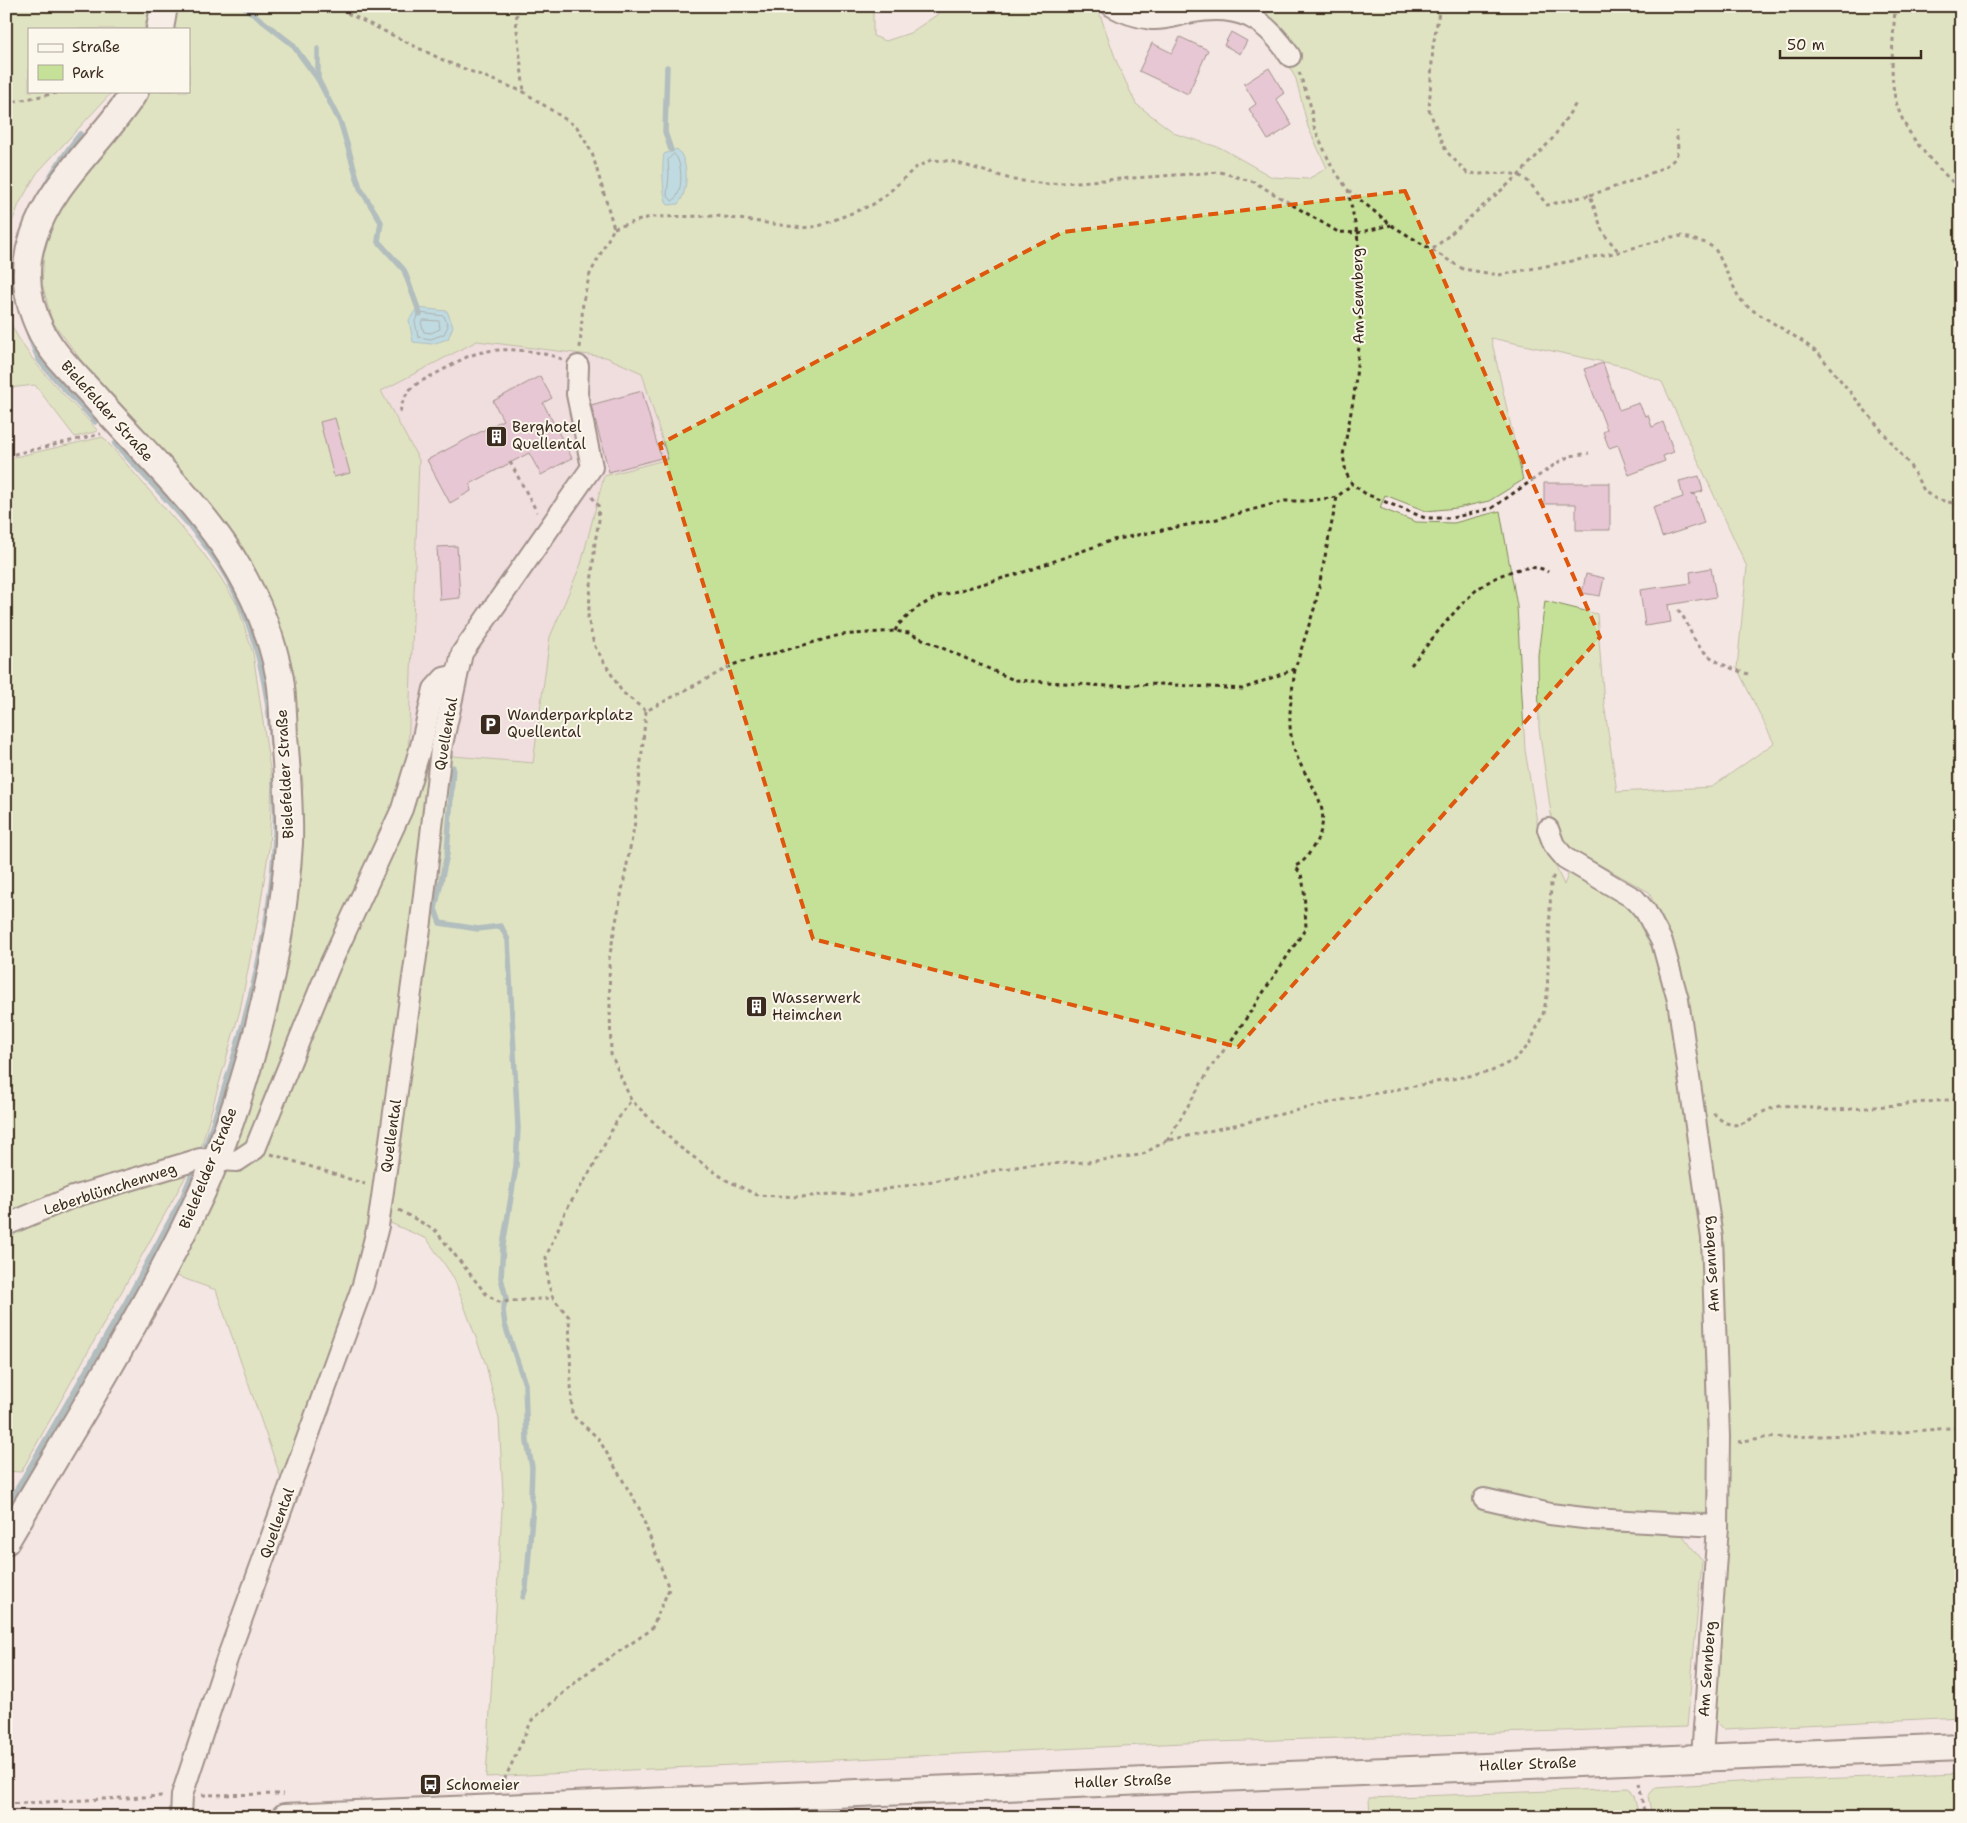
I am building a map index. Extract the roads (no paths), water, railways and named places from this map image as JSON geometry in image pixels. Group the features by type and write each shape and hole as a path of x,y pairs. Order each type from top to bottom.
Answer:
{"main road":[{"path":"160,28 164,6"},
{"name":"Bielefelder Straße","path":"6,1541 127,1334 193,1212 215,1161 240,1089 261,1015 283,900 289,842 288,782 280,679 267,632 247,581 222,543 197,511 62,360 42,333 30,301 26,273 32,240 44,210 134,92"},
{"name":"Haller Straße","path":"286,1817 1961,1747"}],"street":[{"path":"1112,6 1122,12 1153,19 1194,12 1226,10 1263,23 1278,38 1290,56"},
{"name":"Quellental","path":"181,1817 182,1795 227,1659 363,1285 378,1226 421,922 441,749 462,653 592,466 577,394 578,366"},
{"name":"Leberblümchenweg","path":"6,1225 73,1198 200,1159 237,1161 255,1149 330,967 402,809 422,746 434,689 444,678 457,675"},
{"name":"Am Sennberg","path":"1548,829 1554,845 1565,858 1635,899 1646,912 1662,942 1678,1000 1712,1238 1719,1449 1718,1526 1702,1757"},
{"path":"1484,1499 1550,1514 1592,1519 1718,1526"}],"water":[{"path":"677,149 684,161 686,184 682,199 678,204 668,205 664,188 664,154"},
{"path":"417,308 447,311 453,326 448,339 432,344 413,342 409,320"}],"waterway":[{"path":"243,6 292,44 318,79 341,124 360,188 381,222 378,241 404,270 420,314"},
{"path":"318,49 318,79"},
{"path":"667,67 665,132 671,150"},
{"path":"80,134 44,187 32,214 23,242 20,270 21,299 27,329 39,360 95,422"},
{"path":"115,444 208,548 231,585 240,603 254,642 264,683 272,744"},
{"path":"453,767 447,854 435,909 440,923 478,929 501,926 508,940 518,1128 516,1167 503,1245 501,1278 506,1298 503,1310 505,1325 525,1384 527,1442 532,1467 531,1496 533,1505 526,1588 523,1597"},
{"path":"204,1150 246,1015 266,922 272,875 275,827 274,780"},
{"path":"6,1508 124,1306 182,1198 193,1172"}],"place":[{"name":"Berghotel Quellental","path":"496,436"},
{"name":"Wanderparkplatz Quellental","path":"491,724"},
{"name":"Wasserwerk Heimchen","path":"756,1007"},
{"name":"Schomeier","path":"430,1785"}]}
